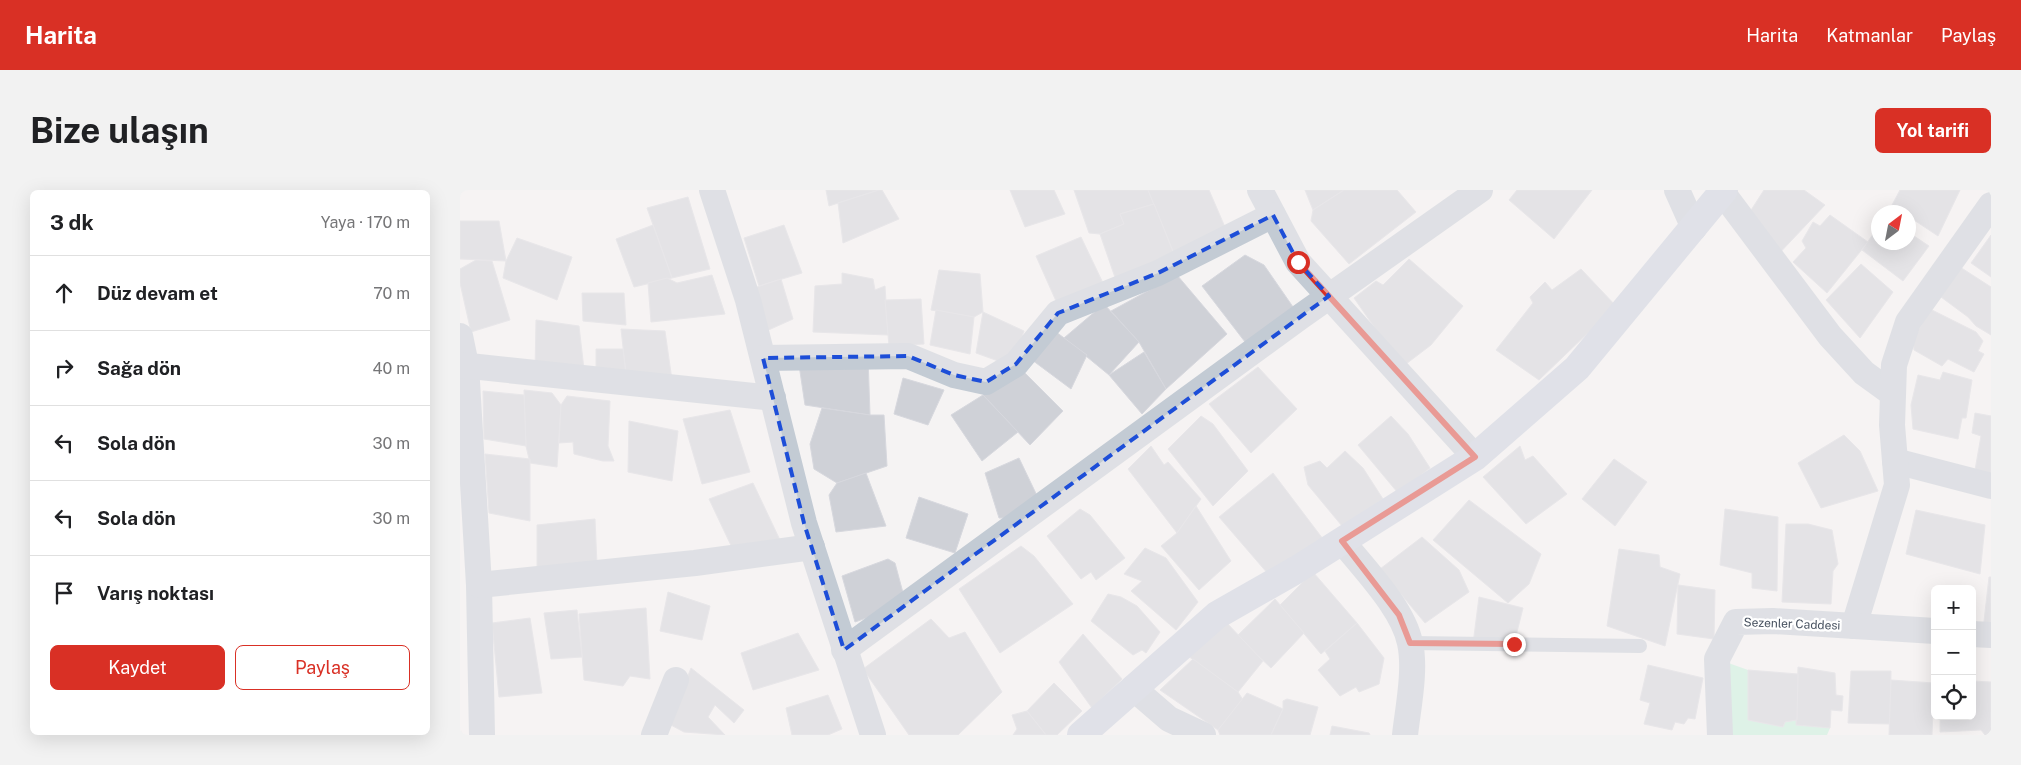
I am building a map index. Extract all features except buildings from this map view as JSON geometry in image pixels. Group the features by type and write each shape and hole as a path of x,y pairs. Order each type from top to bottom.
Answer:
{"street":[{"path":"712,190 748,300 812,547 873,735"},
{"path":"1260,190 1298,262 1475,457"},
{"path":"844,650 1329,296 1466,202 1480,190"},
{"path":"1677,190 1694,228"},
{"path":"1081,735 1217,614 1342,541 1475,457 1577,368 1723,191 1830,336 1864,373 1893,394"},
{"path":"1854,626 1897,485 1892,425 1894,366 1908,322 1991,205"},
{"path":"762,358 908,356 954,375 986,382 1016,364 1058,313 1158,274 1273,216"},
{"path":"460,336 479,585 482,735"},
{"path":"463,365 773,398"},
{"path":"1895,461 1991,486"},
{"path":"1342,541 1399,615 1410,643 1411,677 1405,735"},
{"path":"479,585 695,563 812,547"},
{"name":"Sezenler Caddesi","path":"1720,735 1717,659 1736,622 1773,621 1931,631"},
{"path":"1976,634 1991,635"},
{"path":"654,735 676,680"},
{"path":"1133,688 1169,719 1203,735"}],"lane":[{"path":"1410,643 1640,646"}],"highlighted area":[{"path":"1273,215 1298,262 1329,296 844,650 804,523 763,358 908,356 954,375 986,382 1016,364 1058,313 1158,273"}],"green space":[{"path":"1717,659 1748,670 1748,720 1783,727 1785,722 1797,720 1796,725 1830,728 1827,735 1720,735"}],"route":[{"path":"1298,262 1475,457 1342,541 1399,615 1410,643 1514,644"}]}
